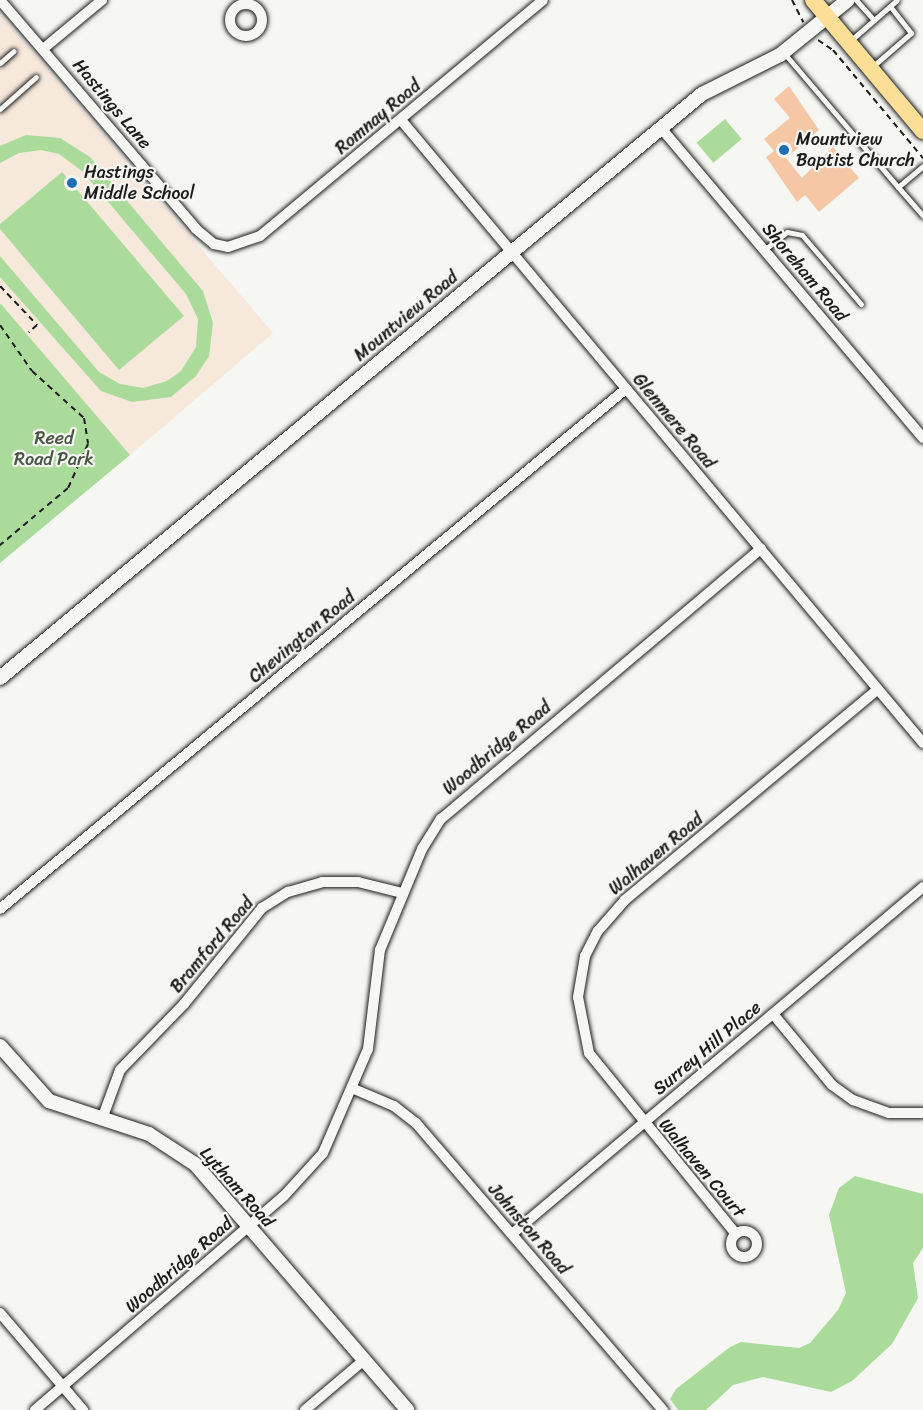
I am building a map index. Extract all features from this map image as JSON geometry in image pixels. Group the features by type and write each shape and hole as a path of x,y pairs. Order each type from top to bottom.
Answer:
{"main road":[{"path":"813,0 923,131"}],"street":[{"name":"Hastings Lane","path":"0,0 196,229 214,244 228,247"},
{"path":"43,49 102,0"},
{"name":"Romnay Road","path":"228,247 260,236 543,0"},
{"name":"Mountview Road","path":"0,678 711,88 783,52 848,0"},
{"name":"Glenmere Road","path":"401,120 923,743"},
{"name":"Shoreham Road","path":"661,128 923,438"},
{"name":"Chevington Road","path":"0,909 626,389"},
{"name":"Woodbridge Road","path":"35,1410 249,1226 307,1174 323,1153 354,1089 375,1015 380,950 402,893 422,849 464,795 761,549"},
{"name":"Walhaven Road","path":"643,1123 598,1069 584,1037 580,976 598,932 625,900 878,689"},
{"name":"Bramford Road","path":"102,1119 120,1070 184,1004 262,908 288,892 322,882 358,882 402,893"},
{"name":"Surrey Hill Place","path":"512,1234 923,887"},
{"path":"773,1014 832,1085 853,1100 889,1113 923,1113"},
{"name":"Lytham Road","path":"0,1046 49,1101 149,1134 182,1153 249,1226 407,1410"},
{"name":"Johnston Road","path":"354,1089 394,1106 416,1123 663,1410"},
{"name":"Walhaven Court","path":"643,1123 736,1234"},
{"path":"0,1313 83,1410"},
{"path":"305,1410 364,1360"}],"lane":[{"path":"856,0 874,20"},
{"path":"849,42 897,0"},
{"path":"870,68 911,33 890,6"},
{"path":"0,63 14,51"},
{"path":"783,52 923,216"},
{"path":"0,109 36,77"},
{"path":"898,187 923,166"},
{"path":"764,250 787,232 802,235 861,304"}],"path":[{"path":"792,0 810,31 833,51 923,158"},
{"path":"0,286 37,324 28,332"},
{"path":"0,325 32,371 84,418 88,444 68,488 0,545"}],"shaded area":[{"name":"Hastings Middle School","path":"0,13 273,333 130,455 0,305"}],"green space":[{"path":"725,119 742,139 713,163 697,143"},
{"path":"26,135 60,138 90,157 203,291 213,323 209,356 196,376 171,397 132,402 101,391 0,277 0,256 99,372 120,384 143,388 167,381 181,371 196,347 198,319 186,294 82,171 59,154 41,150 19,153 0,163 0,146"},
{"path":"62,172 184,316 119,370 0,229 0,224"},
{"name":"Reed Road Park","path":"0,305 130,455 0,563"},
{"path":"855,1176 923,1194 923,1248 913,1263 918,1298 892,1344 852,1381 831,1392 763,1377 733,1385 706,1410 678,1410 670,1399 676,1389 730,1347 741,1342 799,1348 810,1343 838,1310 846,1293 829,1215 839,1188"}],"building":[{"name":"Mountview Baptist Church","path":"789,86 819,130 786,158 802,178 833,147 859,178 819,212 805,195 797,202 766,157 774,151 764,139 790,118 774,99"}],"place":[{"name":"Mountview Baptist Church","path":"784,150"},
{"name":"Hastings Middle School","path":"72,183"}]}
